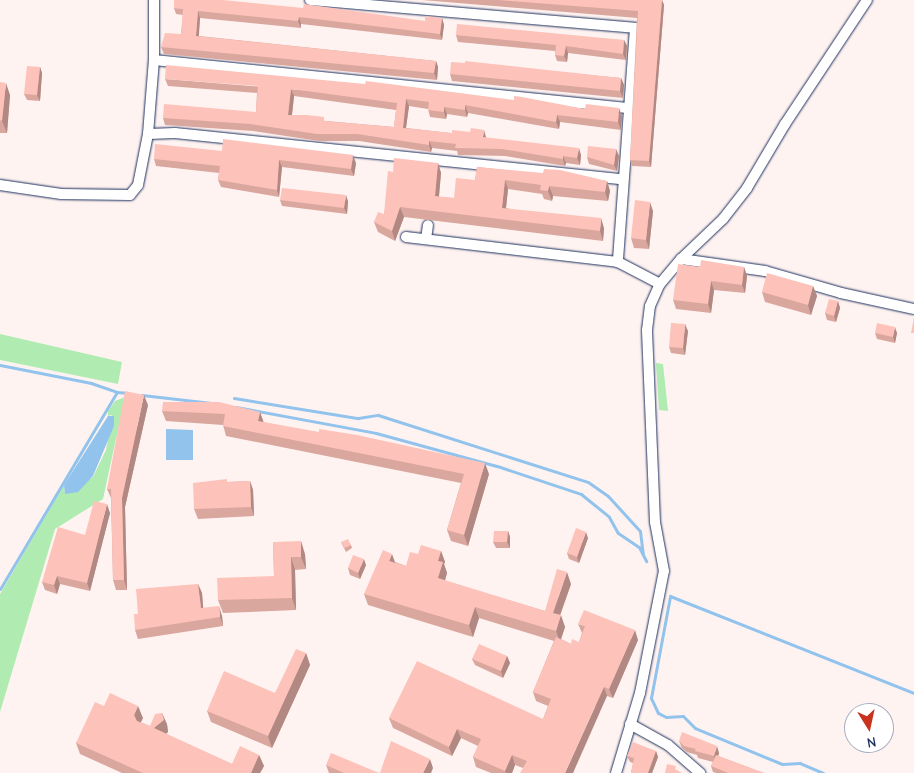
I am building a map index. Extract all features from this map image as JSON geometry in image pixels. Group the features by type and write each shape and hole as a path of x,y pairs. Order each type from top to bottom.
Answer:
{"street":[{"path":"0,185 61,194 130,195 138,185 148,134 154,60 154,0"},
{"path":"310,0 634,28 630,108 622,179 618,262"},
{"path":"616,773 630,724 664,571 655,522 647,330 650,306 660,284 681,258 723,219 747,188 785,124 867,0"},
{"path":"154,60 630,108"},
{"path":"148,134 175,133 622,179"},
{"path":"426,239 428,225"},
{"path":"406,237 618,262 660,284"},
{"path":"681,258 765,271 841,293 914,309"},
{"path":"630,724 668,746 700,773"}],"green space":[{"path":"0,334 122,362 118,384 0,360"},
{"path":"656,363 663,364 668,411 659,410"},
{"path":"125,397 103,499 55,529 0,712 0,594 64,485 65,494 93,477 106,450 112,415 108,416 108,411 115,401"}],"water":[{"path":"108,416 114,416 114,426 93,476 78,492 65,494 64,485"},
{"path":"166,429 193,430 193,460 166,460"}],"building":[{"path":"174,0 223,0 303,8 304,4 425,21 425,16 442,18 440,34 299,17 298,21 198,11 196,36 436,61 434,73 161,47 165,33 181,34 183,9 174,8"},
{"path":"498,0 662,0 649,161 630,160 638,11"},
{"path":"457,24 624,40 623,54 566,46 564,56 555,55 556,45 456,35"},
{"path":"465,61 621,78 620,91 450,74 451,62 465,63"},
{"path":"166,65 365,84 366,81 514,100 514,96 522,97 585,109 586,104 619,108 618,122 557,115 556,122 465,105 465,110 444,107 444,112 428,110 429,102 406,99 403,128 452,133 452,130 470,132 471,128 484,130 483,137 579,148 577,158 563,156 563,159 502,149 455,148 456,144 429,141 429,145 357,134 317,134 250,124 163,118 164,104 256,112 258,86 165,79","holes":["291,89 397,103 394,127 324,121 324,117 307,115 288,115"]},
{"path":"27,66 40,67 37,95 24,94"},
{"path":"0,82 6,83 2,121 0,120"},
{"path":"223,139 353,155 351,169 279,160 277,190 218,180 220,166 154,159 155,144 222,151"},
{"path":"588,146 616,149 614,165 587,157"},
{"path":"394,158 438,163 435,196 454,198 456,178 475,180 477,167 543,173 544,169 560,170 607,181 605,192 549,186 548,191 540,190 541,185 505,180 502,208 601,218 600,231 400,207 392,231 374,222 378,212 384,214 388,171 393,172"},
{"path":"282,188 346,195 344,208 280,200"},
{"path":"635,200 650,202 646,240 631,238"},
{"path":"701,260 744,267 742,285 711,281 708,304 673,300 678,264 700,267"},
{"path":"767,273 813,286 808,305 762,292"},
{"path":"829,299 838,301 834,316 825,313"},
{"path":"914,317 914,333 911,333"},
{"path":"671,323 685,324 683,348 669,347"},
{"path":"877,323 895,327 893,337 875,333"},
{"path":"125,391 144,395 122,498 124,580 113,580 111,489 107,489"},
{"path":"163,402 219,402 260,412 258,421 319,432 319,429 357,435 485,463 464,535 447,530 464,474 223,426 225,414 162,411"},
{"path":"227,479 227,482 250,481 251,507 194,509 193,483"},
{"path":"94,501 107,504 87,583 57,576 54,585 42,582 58,527 85,535"},
{"path":"576,528 586,532 577,557 567,553"},
{"path":"494,531 508,531 507,542 493,542"},
{"path":"348,539 351,545 345,548 341,542"},
{"path":"301,541 301,557 291,557 292,598 218,600 217,578 274,576 273,542"},
{"path":"421,545 441,551 438,561 443,562 438,578 545,611 557,569 567,572 553,613 561,615 556,631 475,607 469,625 364,594 383,550 392,554 389,561 406,566 410,552 418,554"},
{"path":"353,555 364,559 358,573 348,568"},
{"path":"198,584 201,608 219,606 220,617 135,630 134,614 138,614 136,589"},
{"path":"584,610 635,630 609,689 604,687 565,773 520,773 527,761 512,755 505,771 473,757 481,739 457,729 449,747 389,718 417,661 543,719 551,699 533,692 556,637 571,644 572,639 579,642 585,626 578,624"},
{"path":"479,644 507,656 501,671 472,659"},
{"path":"296,649 306,653 268,736 207,711 224,671 275,693"},
{"path":"110,693 138,706 134,715 137,721 150,726 155,714 162,713 164,720 154,728 232,764 240,746 259,755 251,773 143,773 76,743 95,702 104,706"},
{"path":"682,732 717,746 714,756 684,746 679,741"},
{"path":"391,741 430,759 423,773 380,773"},
{"path":"633,742 656,751 648,773 631,773 634,758 627,756"},
{"path":"331,753 379,773 344,773 326,765"},
{"path":"716,755 764,773 728,773 711,766"},
{"path":"667,764 676,766 675,769 682,773 665,773"}],"waterway":[{"path":"0,365 91,383 117,392"},
{"path":"0,589 117,392 128,393"},
{"path":"142,395 212,403"},
{"path":"234,398 358,418 378,415 588,482 608,496 640,531 643,554"},
{"path":"236,407 376,433 497,466 581,494 609,517 618,533 639,547 646,561"},
{"path":"823,773 800,763 782,764 695,728 683,716 666,717 658,713 651,698 670,596 914,693"}]}
